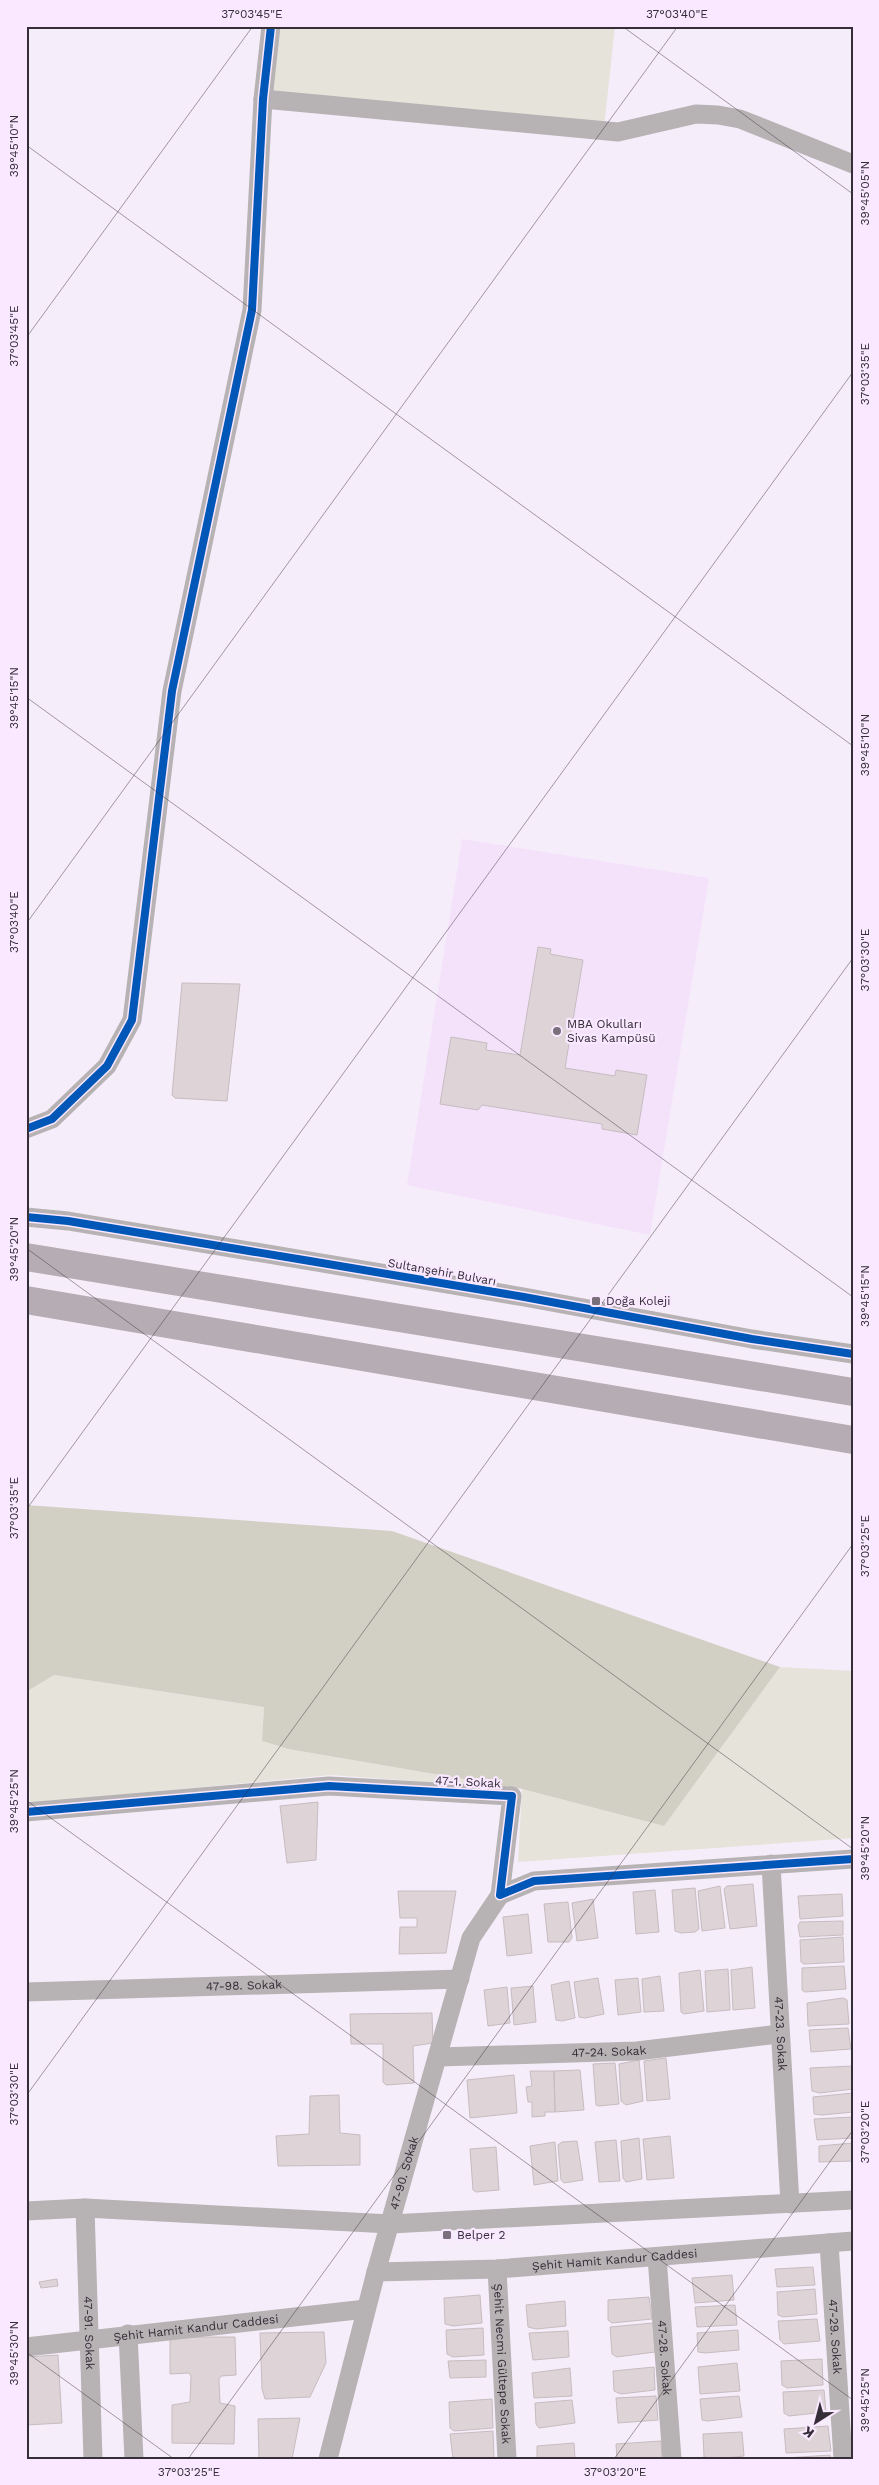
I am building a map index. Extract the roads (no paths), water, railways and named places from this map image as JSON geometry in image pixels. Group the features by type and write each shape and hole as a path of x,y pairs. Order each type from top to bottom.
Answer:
{"highway":[{"path":"26,1258 853,1392"},
{"path":"26,1300 853,1440"}],"street":[{"path":"26,1129 52,1119 107,1066 132,1020 172,691 252,310 263,99 271,26"},
{"path":"263,99 618,132 696,114 718,115 740,118 853,164"},
{"name":"Sultanşehir Bulvarı","path":"26,1217 68,1221 203,1243 524,1297 752,1339 853,1354"},
{"name":"47-1. Sokak","path":"26,1812 329,1786 512,1796 500,1895"},
{"path":"500,1895 534,1881 853,1858"},
{"name":"47-23. Sokak","path":"771,1864 790,2204"},
{"name":"47-90. Sokak","path":"328,2459 376,2272 439,2057 471,1938 500,1895"},
{"name":"47-98. Sokak","path":"26,1992 460,1979"},
{"name":"47-24. Sokak","path":"439,2057 637,2051 780,2034"},
{"path":"26,2210 84,2208 390,2224 853,2200"},
{"name":"47-91. Sokak","path":"84,2208 93,2459"},
{"name":"Şehit Hamit Kandur Caddesi","path":"376,2272 497,2270 853,2242"},
{"name":"47-29. Sokak","path":"829,2243 843,2459"},
{"name":"47-28. Sokak","path":"657,2257 672,2459"},
{"name":"Şehit Necmi Gültepe Sokak","path":"497,2270 508,2459"},
{"name":"Şehit Hamit Kandur Caddesi","path":"26,2347 128,2334 366,2310"},
{"path":"128,2334 134,2459"}],"place":[{"name":"MBA Okulları Sivas Kampüsü","path":"557,1031"},
{"name":"Doğa Koleji","path":"596,1301"},
{"name":"Belper 2","path":"447,2235"}]}
